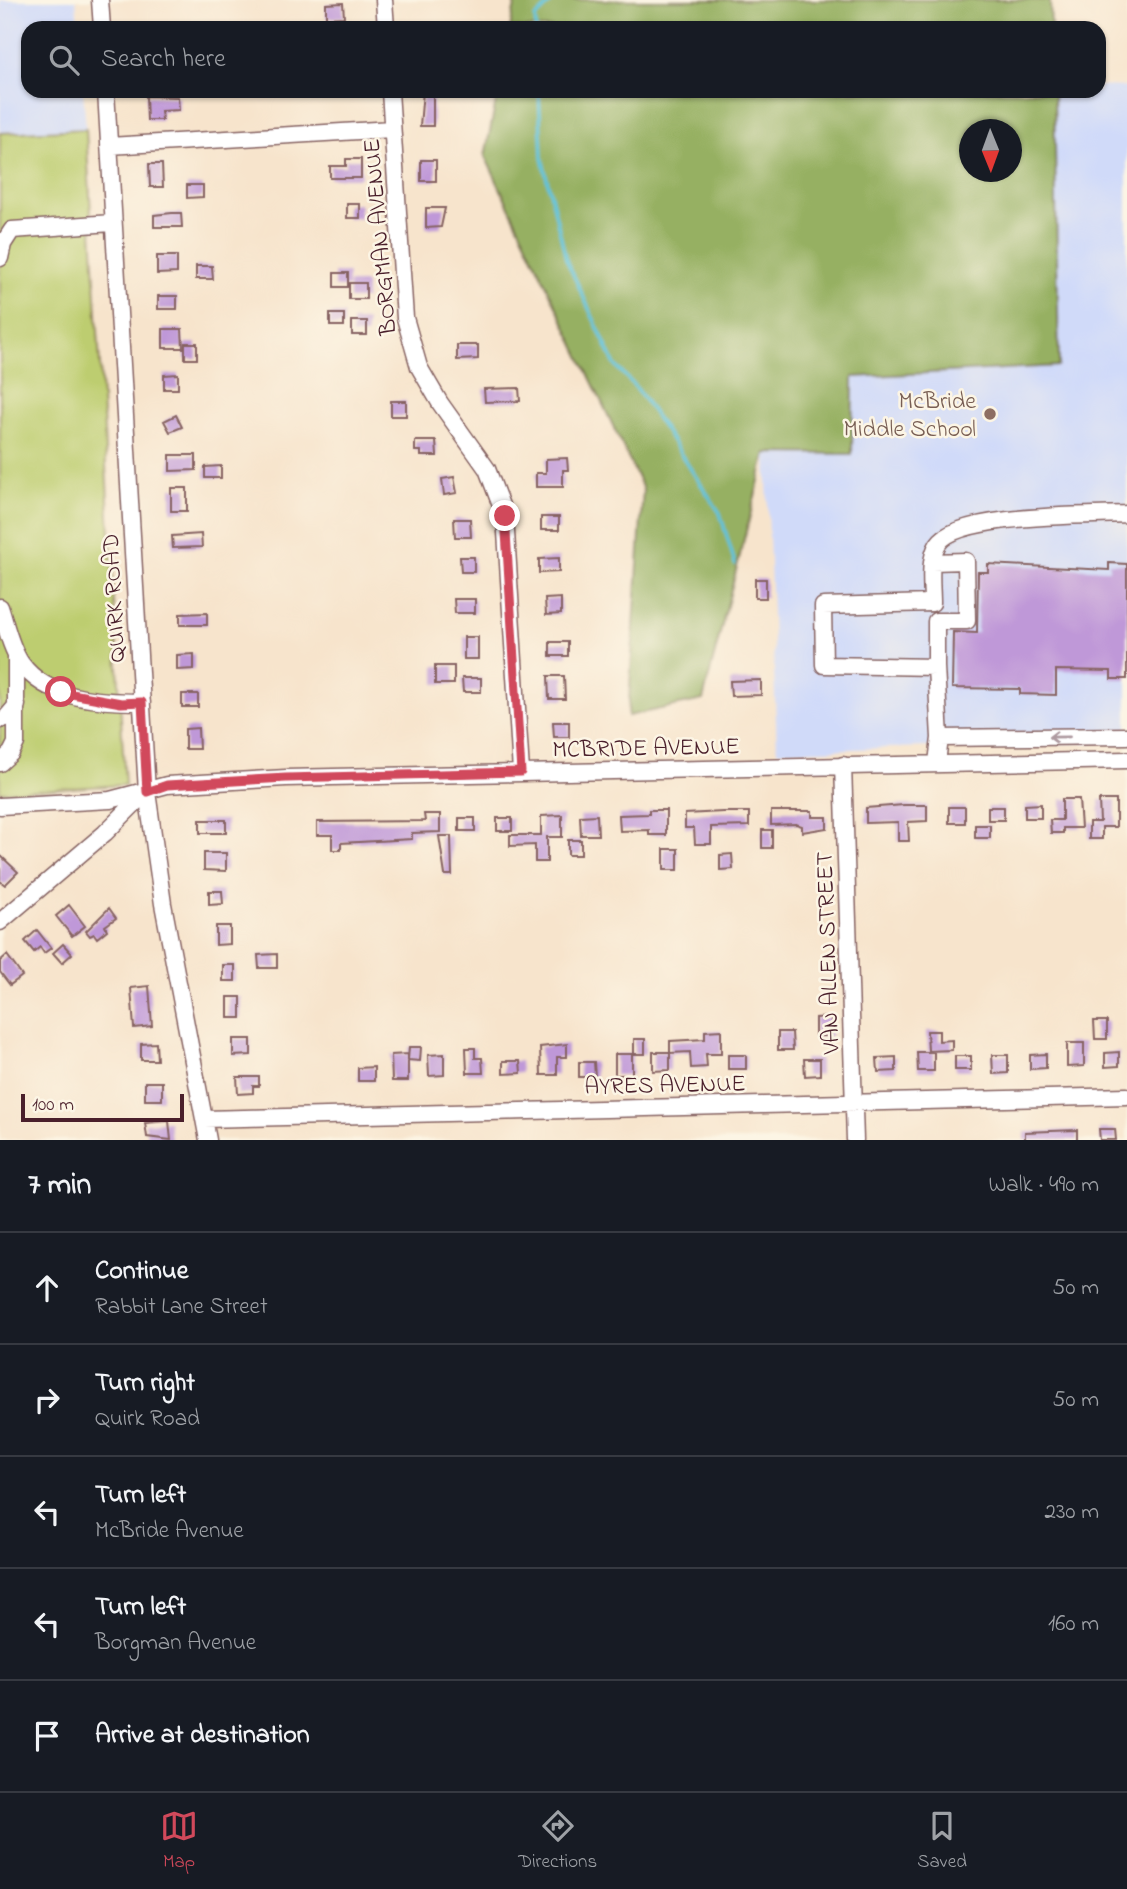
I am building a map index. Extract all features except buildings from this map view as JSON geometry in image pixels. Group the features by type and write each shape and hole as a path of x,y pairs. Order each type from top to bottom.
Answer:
{"street":[{"path":"100,0 102,21"},
{"path":"384,0 386,21"},
{"name":"QUIRK ROAD","path":"106,98 147,792 163,904 208,1140"},
{"name":"BORGMAN AVENUE","path":"390,98 405,318 410,343 431,390 487,469 505,516 521,772"},
{"path":"109,146 392,128"},
{"path":"0,258 6,230 112,223"},
{"path":"936,667 824,665 823,606 933,603 932,562 937,545 945,536 966,526 1020,519 1127,514"},
{"path":"932,562 966,561 967,621 936,621 940,738 937,763"},
{"path":"0,607 4,636 30,674 61,692 121,703 142,702"},
{"path":"0,763 11,753 16,743 17,705 8,679 16,655"},
{"path":"0,720 6,718 17,705"},
{"path":"940,738 1127,736"},
{"name":"MCBRIDE AVENUE","path":"0,806 110,800 167,785 286,778 1127,760"},
{"name":"VAN ALLEN STREET","path":"844,765 855,1140"},
{"path":"0,922 105,833 147,792"},
{"name":"AYRES AVENUE","path":"204,1119 1127,1096"}],"shaded area":[{"path":"0,0 76,0 78,21 21,21 21,98 84,98 86,129 0,133"},
{"name":"McBride Middle School","path":"1106,86 1127,87 1127,742 777,751 766,452 852,454 853,377 1059,366 1054,98 1106,98"}],"green space":[{"path":"516,0 1050,0 1051,21 512,21"},
{"path":"497,98 1054,98 1059,366 853,377 852,454 766,453 703,700 628,716 643,489 485,156"},
{"path":"86,129 125,785 0,792 0,133"}],"waterway":[{"path":"535,21 535,18 554,0"},
{"path":"539,98 542,158 566,259 615,365 638,390 720,513 735,564"}],"place":[{"name":"McBride Middle School","path":"990,414"}],"route":[{"path":"61,692 121,703 142,702 147,792 167,785 286,778 521,772 505,516"}]}
